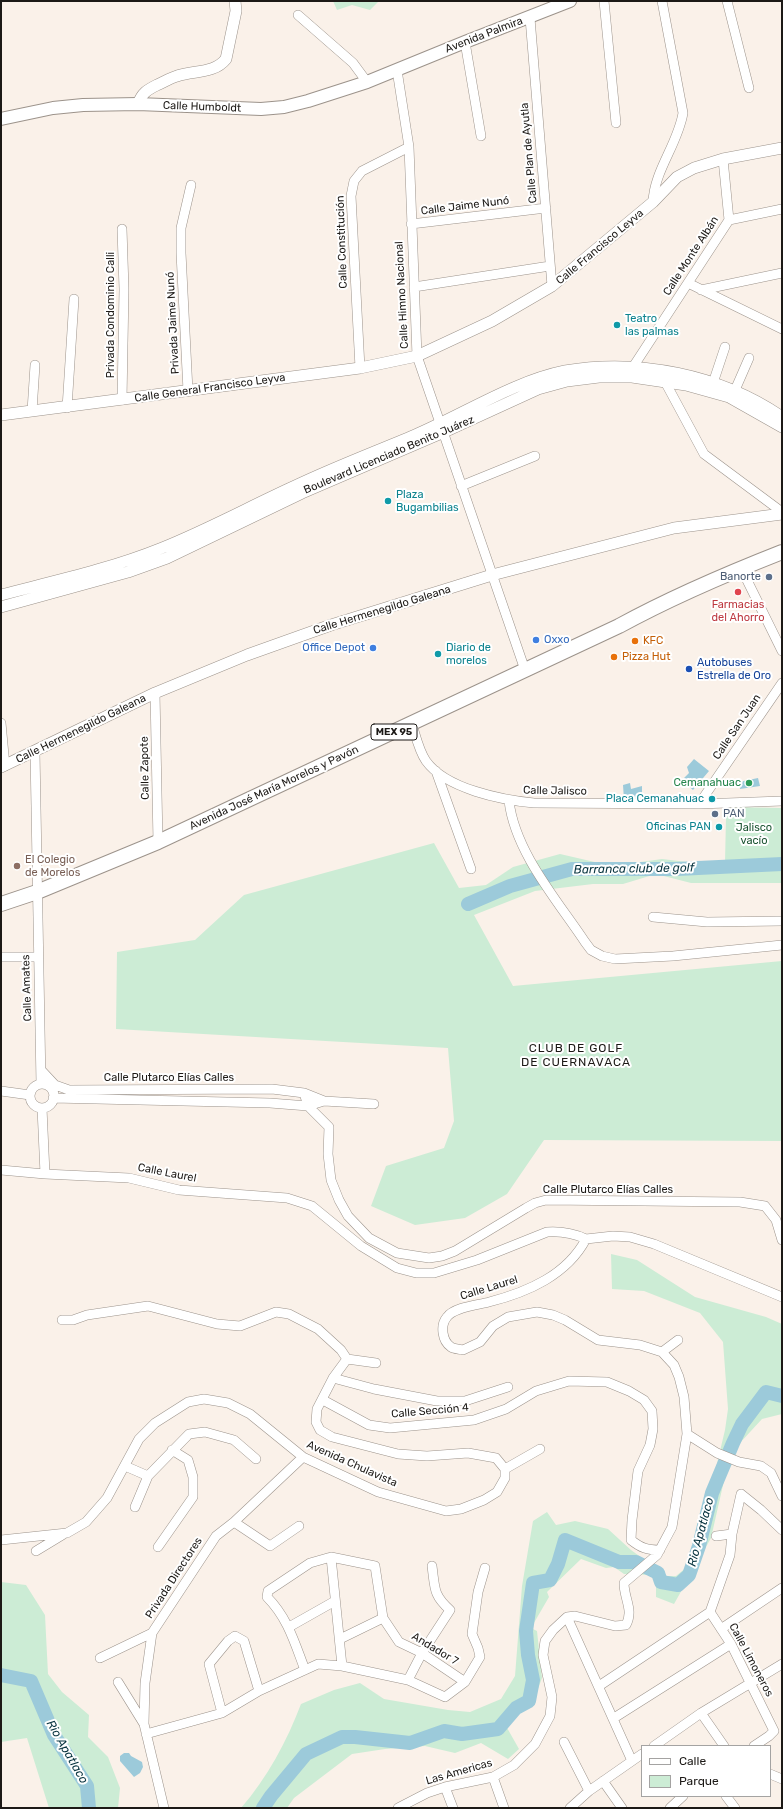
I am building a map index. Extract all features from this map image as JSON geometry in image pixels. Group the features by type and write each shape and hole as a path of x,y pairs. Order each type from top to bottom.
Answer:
{"main road":[{"name":"Avenida Palmira","path":"397,70 570,1"},
{"name":"Calle Humboldt","path":"1,119 25,113 68,107 138,104 253,109 284,107 367,82 397,70"},
{"name":"Avenida José María Morelos y Pavón","path":"1,904 37,892 158,842 412,724 619,626 654,607 716,578 782,552"}],"street":[{"path":"138,104 140,96 146,91 176,76 213,69 221,65 226,59 236,11 235,1"},
{"path":"604,1 616,123"},
{"path":"653,202 653,190 681,127 683,113 662,1"},
{"path":"727,1 749,88"},
{"path":"298,15 353,63 367,82"},
{"name":"Calle Plan de Ayutla","path":"530,18 552,286"},
{"path":"465,42 481,136"},
{"name":"Calle Himno Nacional","path":"397,70 409,147 417,356 525,670"},
{"name":"Calle Constitución","path":"360,368 352,196 354,181 362,171 409,147"},
{"name":"Calle Francisco Leyva","path":"417,356 492,321 552,286 653,202 677,177 694,168 723,159 782,148"},
{"name":"Calle Monte Albán","path":"632,372 729,220 723,159"},
{"name":"Privada Jaime Nunó","path":"188,391 181,253 182,228 190,185"},
{"name":"Calle Jaime Nunó","path":"411,224 546,208"},
{"path":"729,220 782,209"},
{"name":"Privada Condominio Calli","path":"122,229 124,289 122,400"},
{"path":"414,287 550,266"},
{"path":"701,290 782,273"},
{"path":"688,283 782,329"},
{"path":"67,408 74,299"},
{"path":"713,383 725,347"},
{"name":"Calle General Francisco Leyva","path":"1,415 67,408 360,368 417,356"},
{"path":"733,395 749,358"},
{"path":"32,411 35,365"},
{"name":"Boulevard Licenciado Benito Juárez","path":"1,607 128,572 298,484 443,428 535,378 567,371 594,368 662,376 689,376 713,383 782,427"},
{"path":"662,376 704,454 782,513"},
{"name":"Boulevard Licenciado Benito Juárez","path":"662,376 686,385 733,395 782,417"},
{"path":"461,486 535,456"},
{"name":"Calle Hermenegildo Galeana","path":"3,766 35,752 155,693 247,655 331,625 492,575 674,528 782,513"},
{"name":"Boulevard Licenciado Benito Juárez","path":"1,596 125,562 165,553"},
{"path":"741,568 782,651"},
{"name":"Calle San Juan","path":"699,804 782,683"},
{"name":"Calle Zapote","path":"155,693 158,842"},
{"path":"1,723 3,766"},
{"name":"Calle Jalisco","path":"412,724 420,749 426,761 436,771 453,781 485,795 509,801 534,803 699,804 782,801"},
{"name":"Calle Amates","path":"35,752 41,1084"},
{"path":"436,771 471,869"},
{"path":"509,801 511,819 525,853 585,942 591,950 602,956 615,959 673,956 782,945"},
{"path":"653,917 707,922 782,922"},
{"path":"1,957 38,956"},
{"name":"Calle Plutarco Elías Calles","path":"41,1070 55,1084 68,1090 272,1089 304,1093 324,1101 374,1104"},
{"path":"41,1084 51,1088 53,1098 50,1105 42,1108 31,1102 30,1094 36,1086 41,1084"},
{"path":"1,1091 30,1094"},
{"name":"Calle Plutarco Elías Calles","path":"304,1093 308,1106 329,1127 328,1154 331,1180 339,1200 348,1216 369,1238 397,1253 429,1258 442,1256 454,1251 526,1208 546,1200 740,1202 765,1206 776,1220 782,1240"},
{"name":"Calle Plutarco Elías Calles","path":"53,1098 270,1103 308,1106 324,1101"},
{"path":"42,1108 45,1174"},
{"name":"Calle Laurel","path":"1,1170 45,1174 129,1178 179,1190 287,1198 312,1206 361,1246 397,1268 416,1273 434,1273 477,1260 547,1232 557,1231 574,1234 586,1239 613,1236 630,1237 654,1244 782,1297"},
{"name":"Calle Laurel","path":"586,1239 579,1252 564,1267 543,1282 515,1294 464,1308 447,1316 442,1327 444,1339 450,1347 463,1350 480,1342 493,1326 508,1317 537,1312 553,1315 565,1320 598,1340 640,1345 662,1352"},
{"path":"62,1320 73,1320 87,1315 148,1306 217,1324 240,1326 276,1312 289,1314 318,1329 341,1350 347,1359 376,1363"},
{"path":"632,1761 614,1718 567,1617 575,1616 615,1626 626,1625 630,1617 629,1608 624,1593 624,1583 628,1578 652,1560 660,1550 672,1527 687,1434 687,1416 679,1377 674,1365 662,1352 678,1340"},
{"path":"323,1400 333,1378 347,1359"},
{"path":"333,1378 374,1389 438,1401 465,1401 508,1387"},
{"name":"Calle Sección 4","path":"323,1400 369,1425 390,1428 474,1420 506,1409 536,1391 569,1381 581,1380 607,1382 629,1391 644,1400 652,1411 653,1429 650,1445 638,1471 631,1540 640,1547 648,1550 660,1550"},
{"name":"Avenida Chulavista","path":"1,1540 67,1533 86,1522 107,1498 139,1439 155,1423 188,1402 204,1399 228,1403 250,1414 303,1457 378,1492 446,1511 462,1509 484,1500 497,1492 505,1478 505,1469 496,1458 468,1453 427,1456 398,1454 332,1437 320,1430 316,1422 317,1409 323,1400"},
{"path":"135,1507 148,1476 189,1434 205,1432 234,1440 256,1459"},
{"path":"687,1434 717,1453 739,1462 761,1466 771,1473 782,1496"},
{"path":"158,1547 193,1497 193,1478 188,1460 172,1450"},
{"path":"505,1469 540,1450"},
{"name":"Privada Directores","path":"164,1808 144,1724 145,1683 152,1634 216,1536 234,1522 303,1457"},
{"path":"125,1466 148,1476"},
{"path":"599,1686 710,1612 730,1555 732,1534 741,1494 782,1530"},
{"path":"234,1522 270,1546 299,1526"},
{"path":"36,1551 67,1533"},
{"path":"716,1536 732,1534"},
{"path":"305,1670 289,1628 278,1608 267,1597 268,1591 310,1563 331,1557 342,1666"},
{"name":"Andador 7","path":"331,1557 375,1566 383,1618 399,1642 422,1653 465,1682"},
{"path":"408,1680 422,1653 450,1610 439,1601 435,1592 432,1566"},
{"path":"146,1734 222,1713 259,1691 318,1664 342,1666 408,1680 445,1696 465,1682 480,1657 472,1634 478,1592 485,1568"},
{"path":"721,1629 782,1588"},
{"path":"289,1628 335,1601"},
{"name":"Calle Limoneros","path":"710,1612 731,1644 749,1683 776,1728"},
{"name":"Las Americas","path":"398,1808 427,1793 445,1787 493,1777 514,1765 535,1744 550,1716 552,1697 543,1655 545,1641 553,1630 567,1617"},
{"path":"340,1639 383,1618"},
{"path":"100,1658 152,1634"},
{"path":"222,1713 209,1664 228,1641 235,1636 244,1640 259,1691"},
{"path":"614,1718 731,1644"},
{"path":"655,1745 701,1713 782,1664"},
{"path":"118,1682 144,1724"},
{"path":"701,1713 723,1745"},
{"path":"756,1745 769,1736 776,1728"},
{"path":"564,1742 589,1791"},
{"path":"570,1808 589,1791 641,1755"},
{"path":"771,1774 782,1779"},
{"path":"493,1777 504,1808"},
{"path":"603,1781 622,1808"},
{"path":"445,1787 453,1808"},
{"path":"670,1808 682,1797"},
{"path":"727,1797 735,1808"}],"green space":[{"path":"333,1 379,1 370,10 352,5 337,10"},
{"name":"Jalisco vacío","path":"728,807 782,808 782,883 691,883 656,874 623,884 593,884 535,891 474,915 513,986 782,961 782,1141 544,1140 507,1194 465,1218 415,1225 371,1206 386,1166 444,1148 454,1121 448,1048 116,1029 117,952 195,940 244,895 434,843 459,888 486,885 513,867 560,854 612,866 662,859 721,866 725,862 726,818"},
{"path":"611,1254 637,1260 695,1297 766,1317 782,1324 782,1414 762,1419 739,1444 728,1463 711,1538 674,1604 656,1597 656,1577 651,1575 624,1574 614,1567 606,1568 581,1559 547,1592 549,1597 531,1628 537,1631 542,1678 535,1697 519,1710 506,1726 519,1749 508,1759 481,1743 455,1753 425,1746 385,1749 352,1754 294,1798 287,1808 241,1808 276,1759 301,1704 334,1690 360,1683 384,1699 448,1710 470,1712 501,1699 515,1676 522,1586 533,1521 547,1512 556,1525 575,1521 608,1529 631,1550 667,1576 676,1576 688,1566 715,1472 725,1430 728,1409 723,1342 700,1313 644,1291 612,1289"},
{"path":"1,1582 26,1585 45,1615 48,1674 62,1692 89,1715 88,1737 108,1757 120,1788 118,1808 49,1808 27,1738 1,1742"}],"water":[{"path":"694,759 709,771 693,790 682,780 689,773 687,767"},
{"name":"Cemanahuac","path":"758,778 760,786 740,789 739,782"},
{"path":"630,783 631,789 642,786 642,798 624,800 623,785"},
{"path":"124,1753 129,1753 131,1756 142,1762 143,1767 140,1773 134,1777 120,1761 120,1756"}],"waterway":[{"name":"Barranca club de golf","path":"468,904 510,886 572,869 677,869 782,864"},
{"name":"Rio Apatlaco","path":"263,1808 271,1796 306,1754 342,1737 410,1743 444,1731 462,1734 498,1729 516,1708 529,1701 533,1680 528,1655 526,1631 533,1583 550,1580 558,1564 565,1540 619,1562 636,1562 658,1573 661,1582 678,1585 689,1575 699,1546 712,1493 742,1424 766,1392 782,1396"},
{"name":"Rio Apatlaco","path":"1,1675 31,1681 54,1735 87,1786 89,1808"}],"place":[{"name":"Teatro las palmas","path":"617,325"},
{"name":"Plaza Bugambilias","path":"388,501"},
{"name":"Banorte","path":"769,577"},
{"name":"Farmacias del Ahorro","path":"738,592"},
{"name":"Oxxo","path":"536,640"},
{"name":"KFC","path":"635,641"},
{"name":"Office Depot","path":"373,648"},
{"name":"Diario de morelos","path":"438,654"},
{"name":"Pizza Hut","path":"614,657"},
{"name":"Autobuses Estrella de Oro","path":"689,669"},
{"name":"Cemanahuac","path":"749,783"},
{"name":"Placa Cemanahuac","path":"712,799"},
{"name":"PAN","path":"715,814"},
{"name":"Oficinas PAN","path":"719,827"},
{"name":"El Colegio de Morelos","path":"17,866"}],"district":[{"name":"CLUB DE GOLF DE CUERNAVACA","path":"576,1056"}]}
